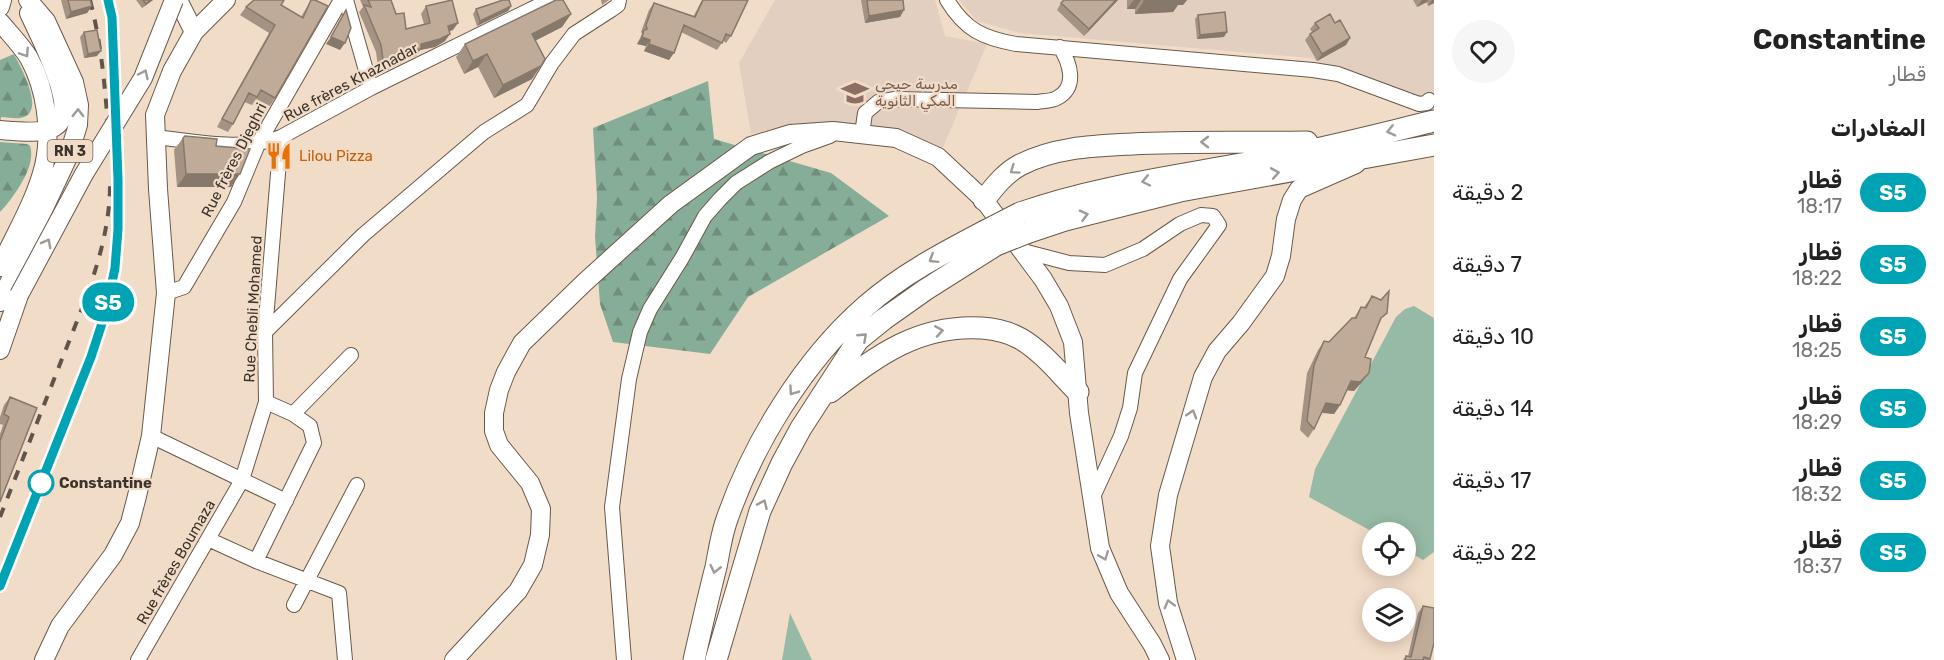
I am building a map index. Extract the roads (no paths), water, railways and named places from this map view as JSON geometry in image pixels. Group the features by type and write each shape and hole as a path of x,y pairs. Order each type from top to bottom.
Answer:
{"highway":[{"path":"1024,232 1052,202 1099,190 1284,156 1434,121"},
{"path":"984,200 998,182 1018,166 1065,150 1158,142 1347,141"},
{"path":"694,660 726,523 768,430 790,394 818,357 865,306 896,283 939,255 990,238 1024,232 1180,191 1434,145"},
{"path":"716,660 760,511 782,463 817,401 858,340 990,238"},
{"path":"817,401 877,356 912,338 934,331 966,327 997,330 1020,338 1042,355 1078,392"}],"main road":[{"path":"0,7 2,0"},
{"path":"8,130 47,130 54,128 61,120 62,96 58,79 23,0"},
{"name":"RN 3","path":"0,302 68,157 78,125 79,105 74,82 46,21 28,0"},
{"path":"176,0 194,32"},
{"path":"1,344 20,295 84,174 143,78 176,0"},
{"path":"44,660 60,627 113,555 130,523 151,436 166,293 155,115 163,91 194,32 226,0"},
{"name":"RN 3","path":"0,22 20,45 37,74 42,88 47,130 45,164 30,203 0,267"},
{"path":"454,660 518,591 533,565 540,535 541,509 530,483 499,445 494,431 494,413 499,390 522,343 670,204 751,146 790,134 841,132 896,138 938,157 984,200 1024,232 1043,279 1059,306 1073,342 1100,548 1119,593 1160,660"},
{"path":"1186,660 1168,603 1160,546 1168,495 1203,377 1217,351 1241,323 1275,276 1281,256 1286,219 1292,200 1299,189 1380,154"}],"street":[{"path":"40,0 46,21"},
{"name":"Rue frères Djeghri","path":"166,293 183,286 234,202 258,144 341,0"},
{"path":"346,0 371,88"},
{"name":"Rue frères Khaznadar","path":"155,137 235,144 258,144 281,137 371,88 550,0"},
{"path":"265,332 363,235 484,132 527,105 552,63 574,34 611,10 619,0"},
{"path":"947,0 956,15 974,31 994,40 1016,44 1313,70 1338,74 1419,104 1427,103 1429,100"},
{"path":"862,134 865,113 878,102 896,99 1037,102 1056,98 1068,87 1071,73 1067,57 1060,47"},
{"path":"624,660 612,507 629,379 640,332 650,309 705,216 736,183 769,162 802,146 841,132"},
{"name":"Rue Chebli Mohamed","path":"242,480 266,402 265,332 281,137"},
{"path":"1024,232 1069,263 1105,265 1143,249 1180,224 1201,215 1213,216 1219,225 1180,279 1135,373 1130,408 1121,436 1092,499"},
{"path":"293,414 351,355"},
{"path":"256,561 314,443 310,426 293,414 266,402"},
{"path":"151,436 286,501"},
{"name":"Rue frères Boumaza","path":"138,660 242,480"},
{"path":"294,605 357,484"},
{"path":"208,539 256,561 339,593 345,660"}],"railway":[{"path":"90,0 102,64 108,128"},
{"path":"0,586 91,357 106,311 115,268 118,180 112,17 108,0"},
{"path":"0,517 93,276 105,231 110,185"}],"train":[{"name":"S5","path":"0,586 91,357 106,311 115,268 118,229 116,84 112,17 108,0"}],"place":[{"name":"مدرسة حيحي المكي الثانوية","path":"855,93"},
{"name":"Lilou Pizza","path":"279,156"},
{"name":"Constantine","path":"41,483"}]}
